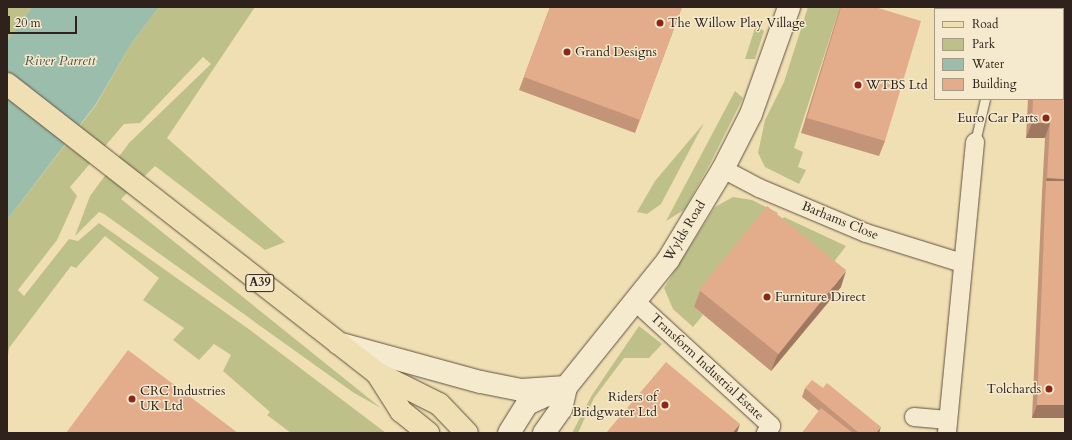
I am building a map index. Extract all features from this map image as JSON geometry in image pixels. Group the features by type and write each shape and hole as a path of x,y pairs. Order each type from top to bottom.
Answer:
{"main road":[{"name":"A39","path":"7,84 143,192 377,373 439,404 467,433"},
{"path":"377,373 401,411 428,433"}],"street":[{"name":"Wylds Road","path":"544,433 561,409 566,387 637,302 668,260 723,169 751,114 789,7"},
{"path":"914,417 944,429 975,142"},
{"name":"Barhams Close","path":"723,169 759,188 866,233 962,263"},
{"name":"Transform Industrial Estate","path":"637,302 771,426 766,433"},
{"path":"337,342 521,390 566,387"},
{"path":"509,433 527,404 566,387"}],"lane":[{"path":"975,142 985,100"}],"green space":[{"path":"7,7 32,7 7,41"},
{"path":"159,7 255,7 167,138 285,242 265,250 155,166 121,199 381,408 354,393 104,214 99,212 75,236 90,196 129,143 211,64 203,57 140,123 124,124 70,187 77,196 57,240 18,290 24,296 69,239 78,241 99,223 250,330 386,433 291,433 267,415 270,412 223,371 231,355 214,344 199,360 173,340 184,328 143,300 159,278 105,236 76,268 71,266 9,348 7,362 7,220 96,105 131,44"},
{"path":"808,7 840,7 794,148 803,152 798,167 806,170 799,184 765,167 758,153 765,120 784,82"},
{"path":"756,25 764,31 755,59 745,59"},
{"path":"735,91 743,98 711,162 684,210 666,221"},
{"path":"704,123 661,204 647,214 637,212 655,181"},
{"path":"733,197 752,200 778,213 694,307 703,315 693,327 673,309 664,288 715,207"},
{"path":"784,217 846,246 830,267 777,225"},
{"path":"639,326 662,344 649,358 624,358 594,398 578,433 572,433 592,395"}],"water":[{"name":"River Parrett","path":"32,7 159,7 131,44 96,104 7,220 7,41"}],"building":[{"path":"550,7 682,7 640,120 524,77"},
{"name":"WTBS Ltd","path":"841,7 875,7 921,21 885,141 807,118"},
{"name":"Euro Car Parts","path":"1065,56 1065,179 1047,178 1050,123 1032,123 1033,100 1064,100"},
{"path":"1046,181 1065,181 1065,405 1037,405"},
{"name":"Furniture Direct","path":"767,206 846,270 778,354 699,290"},
{"name":"CRC Industries UK Ltd","path":"128,350 238,433 66,433"},
{"name":"Riders of Bridgwater Ltd","path":"666,362 740,424 732,433 606,433"},
{"path":"812,380 823,388 827,383 881,427 876,433 859,433 805,388"},
{"path":"821,408 853,433 802,433"}],"place":[{"name":"The Willow Play Village","path":"660,23"},
{"name":"Grand Designs","path":"567,52"},
{"name":"WTBS Ltd","path":"858,85"},
{"name":"Euro Car Parts","path":"1046,118"},
{"name":"Furniture Direct","path":"767,297"},
{"name":"Tolchards","path":"1049,389"},
{"name":"CRC Industries UK Ltd","path":"132,399"},
{"name":"Riders of Bridgwater Ltd","path":"665,405"}]}
